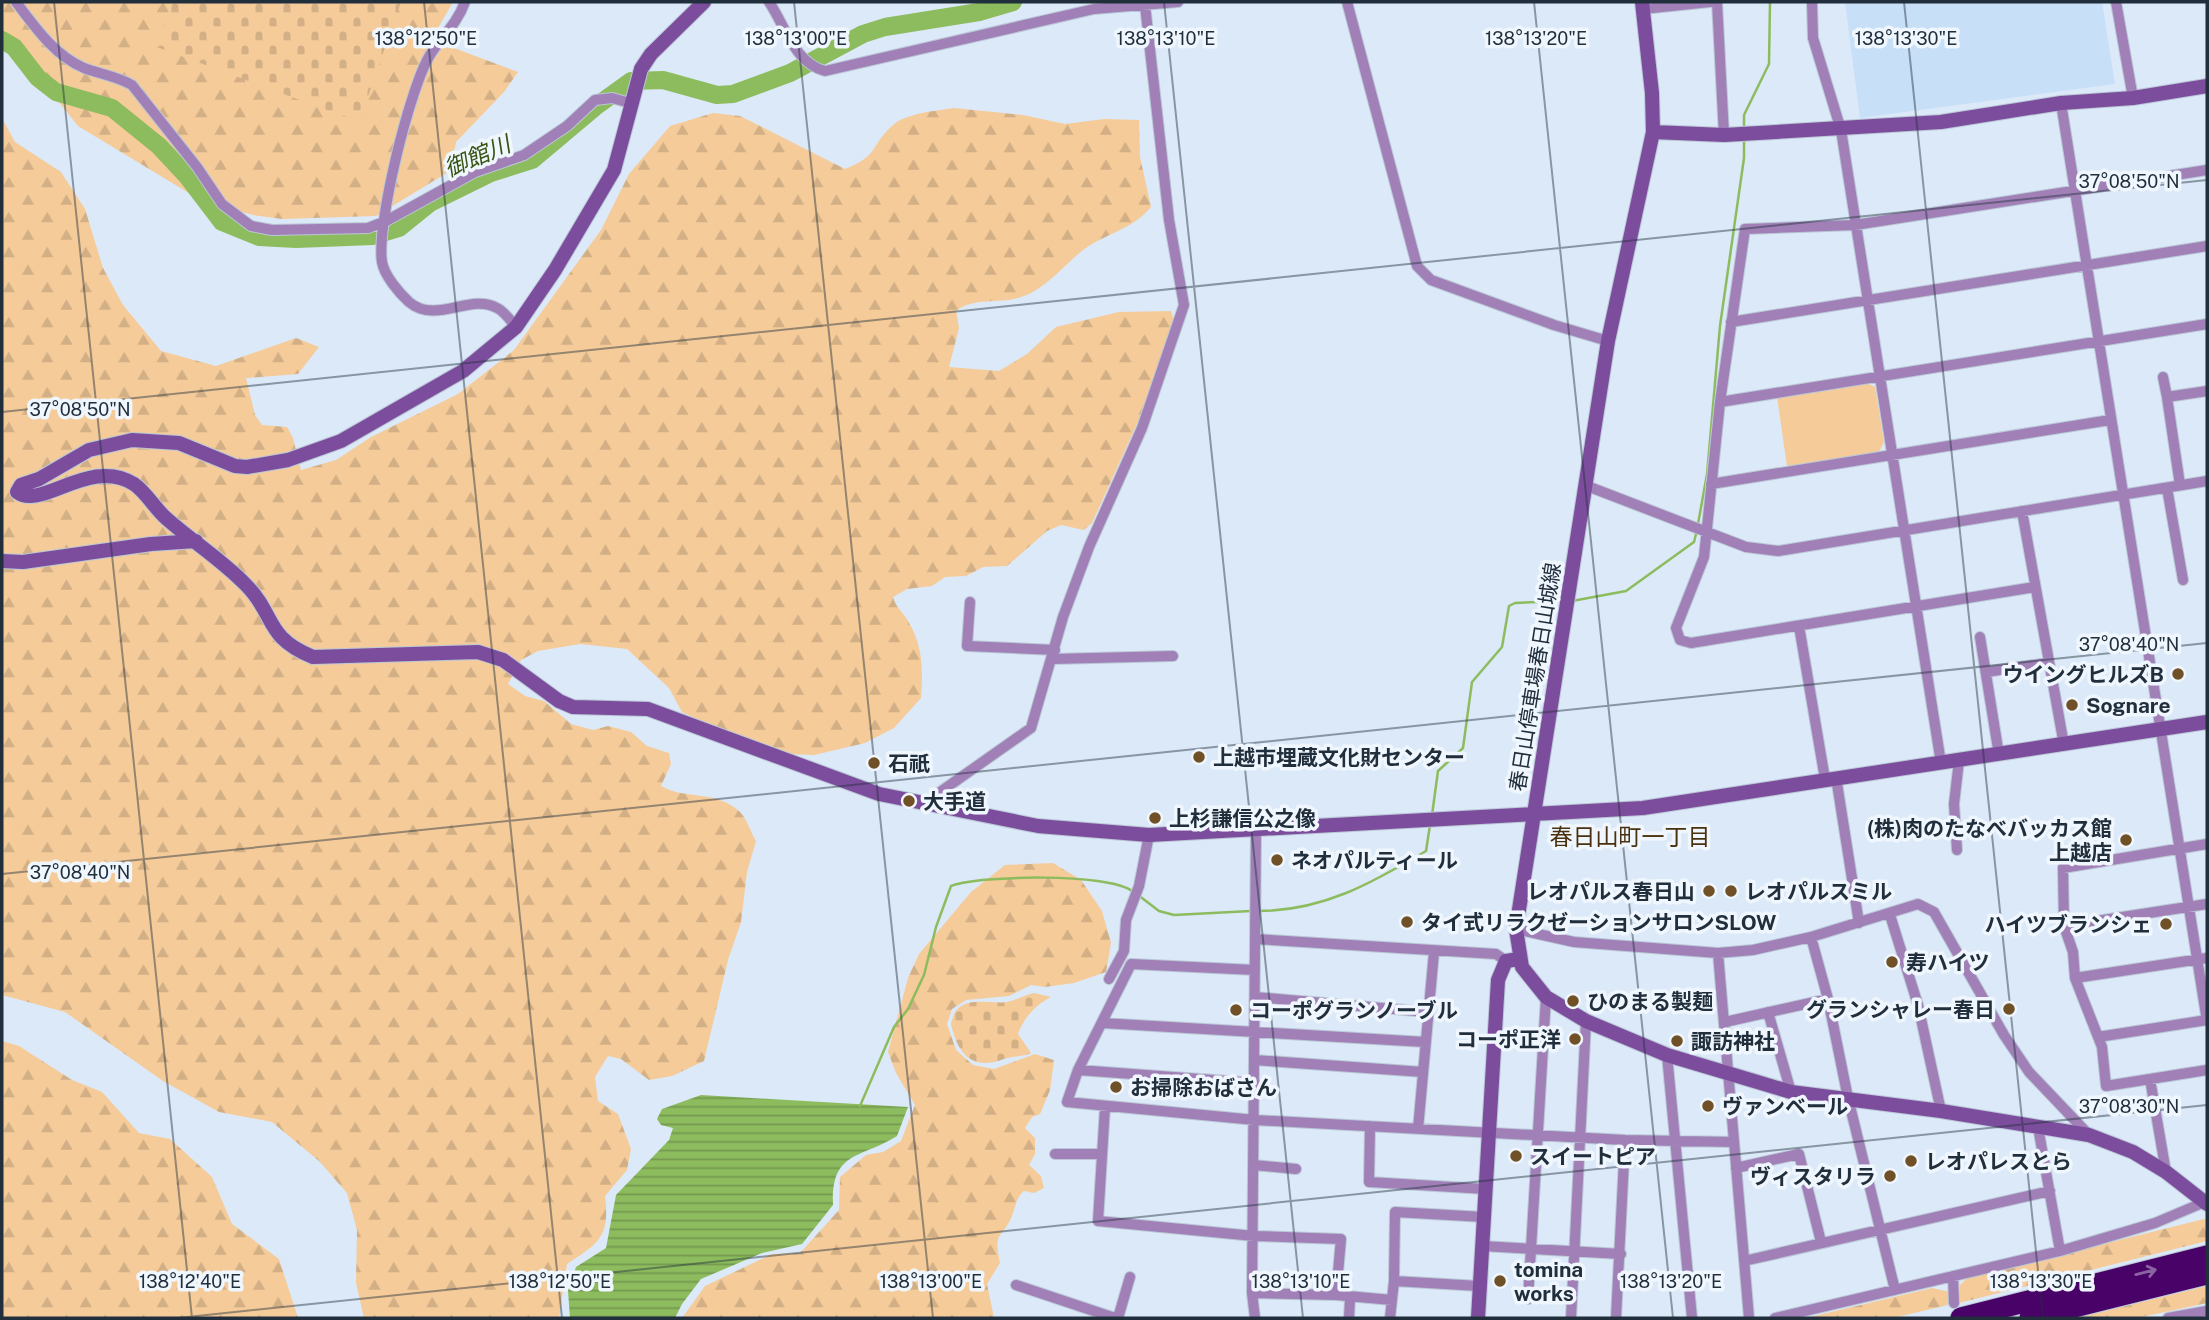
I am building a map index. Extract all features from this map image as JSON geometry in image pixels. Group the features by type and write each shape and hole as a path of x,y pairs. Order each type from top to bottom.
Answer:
{"highway":[{"path":"1958,1311 2207,1256"},
{"path":"2030,1318 2207,1274"}],"street":[{"path":"16,2 40,33 64,56 84,68 120,78 132,85 197,167 222,204 251,226 272,230 368,228 386,221 475,172 524,155 567,127 595,100 611,98 630,103"},
{"path":"465,2 459,20 430,55 414,91 400,139 386,221 383,265 408,301 432,312 486,305 497,308 516,327"},
{"path":"704,2 651,54 641,69 614,170 555,270 516,327 463,371 341,441 288,460 247,467 235,466 179,443 132,440 89,450 38,479 21,485 17,492 28,496 95,475 120,477 136,485 165,518 195,541 256,597 275,634 292,648 313,657 478,652 503,660 559,701 573,708 648,709 866,790 923,804 1038,825 1149,835 1534,814 1512,960 1497,980 1478,1318"},
{"path":"769,2 804,59 814,68 838,70 1094,9 1178,2"},
{"path":"1347,2 1418,266 1431,280 1554,325 1608,341"},
{"path":"1643,5 1710,2"},
{"path":"1717,2 1724,135"},
{"path":"1812,2 1813,38 1841,130 1941,763"},
{"path":"2116,2 2133,97"},
{"path":"923,804 1031,729 1089,547 1142,428 1184,305 1169,220 1146,5"},
{"name":"春日山停車場春日山城線","path":"1643,5 1653,93 1653,132 1608,341 1534,814 1643,808 2207,722"},
{"path":"1653,132 1724,135 1941,122 2061,103 2133,97 2207,86"},
{"path":"2061,103 2159,730 2189,907 2202,958 2207,1021 2098,1037"},
{"path":"2035,587 1691,643 1680,640 1676,628 1704,557 1720,402 1745,229 1855,225 2207,170"},
{"path":"1731,322 2207,246"},
{"path":"1720,402 2207,324"},
{"path":"2163,377 2180,485"},
{"path":"2166,397 2207,391"},
{"path":"1711,484 2110,420"},
{"path":"1587,486 1746,547 1778,551 2207,481"},
{"path":"2167,488 2183,580"},
{"path":"2022,510 2047,663 2064,745"},
{"path":"2,561 23,562 151,544 195,541"},
{"path":"970,602 967,646 1054,654 1173,656"},
{"path":"1799,625 1859,923"},
{"path":"1980,637 1999,755"},
{"path":"1986,672 2047,663"},
{"path":"1957,850 1954,804 1959,761"},
{"path":"1255,1318 1252,1293 1256,828"},
{"path":"1109,979 1124,951 1126,920 1139,886 1149,835"},
{"path":"2207,844 2063,868 2064,926 2073,953 2075,978 2102,1047 2106,1086 2207,1070"},
{"path":"1516,929 1574,942 1718,953 1753,950 1811,937 1890,915 1918,904 1934,912 2029,1072 2089,1135"},
{"path":"2064,926 2207,904"},
{"path":"1890,915 1918,1005 1941,1111"},
{"path":"1811,937 1828,999 1848,1098 1895,1290"},
{"path":"1255,939 1496,954 1512,960 1546,997 1586,1021 1667,1055 1728,1076 1791,1092 1941,1111 2089,1135 2133,1152 2166,1172 2207,1203"},
{"path":"1418,1129 1434,952"},
{"path":"1718,953 1749,1318"},
{"path":"2075,978 2202,958"},
{"path":"1255,971 1131,964 1078,1070 1067,1102 1255,1120 1676,1143 1734,1142"},
{"path":"1255,997 1428,1012"},
{"path":"1528,1299 1546,997"},
{"path":"1725,1022 1828,999"},
{"path":"1768,1012 1791,1092"},
{"path":"1571,1318 1586,1021"},
{"path":"1102,1024 1255,1030 1425,1042"},
{"path":"1667,1055 1692,1318"},
{"path":"1254,1060 1423,1072"},
{"path":"1078,1070 1255,1083"},
{"path":"2150,1079 2166,1172"},
{"path":"1105,1107 1098,1221 1254,1236 1341,1239 1336,1295"},
{"path":"1370,1126 1369,1182 1486,1189"},
{"path":"2038,1126 2060,1251"},
{"path":"1616,1318 1625,1140"},
{"path":"1736,1168 1799,1153 1821,1242"},
{"path":"1055,1154 1102,1154"},
{"path":"1254,1165 1296,1169"},
{"path":"1744,1261 1821,1242 1880,1233 2050,1191"},
{"path":"1775,1318 2060,1251 2155,1223 2207,1203"},
{"path":"1390,1318 1394,1281 1395,1212 1483,1217"},
{"path":"1482,1246 1621,1254"},
{"path":"1953,1276 1958,1311"},
{"path":"1016,1285 1117,1318 1130,1277"},
{"path":"1394,1281 1479,1286"},
{"path":"1252,1293 1336,1295 1350,1299 1392,1300"},
{"path":"1349,1318 1350,1299"},
{"path":"2168,1318 2207,1311"}],"shaded area":[{"path":"1845,2 2102,2 2115,84 1860,118"},
{"path":"701,1095 908,1107 897,1136 860,1153 843,1165 837,1174 833,1205 802,1244 762,1253 701,1279 675,1318 570,1318 568,1291 576,1267 606,1248 616,1195 669,1140 673,1128 661,1125 657,1119 662,1109"}],"green space":[{"path":"2,2 453,2 438,28 422,46 454,48 518,72 504,92 456,142 450,171 376,216 282,219 253,215 202,201 78,126 2,31"},
{"path":"172,2 401,2 359,122 157,47"},
{"path":"954,108 1023,115 1065,124 1104,119 1139,120 1140,157 1151,207 1136,221 1083,250 1045,284 1027,295 1010,300 978,302 956,311 959,328 949,367 999,371 1027,354 1056,327 1119,312 1171,311 1176,326 1161,371 1092,523 1084,530 1061,525 1047,531 1007,566 983,567 966,576 945,577 932,586 907,589 893,597 913,630 919,649 922,667 921,698 894,728 865,743 814,755 787,754 720,730 682,712 669,688 627,649 580,644 538,651 521,660 508,684 525,696 544,701 571,724 593,730 608,726 631,732 647,746 669,753 671,764 661,786 680,793 722,801 740,812 756,841 747,872 741,922 728,960 704,1061 672,1076 649,1080 621,1059 608,1056 595,1077 598,1101 618,1114 631,1149 627,1170 605,1196 606,1221 600,1238 567,1264 559,1318 364,1318 356,1283 357,1230 347,1193 319,1161 272,1122 219,1112 163,1081 65,1012 2,995 2,118 15,142 61,172 85,209 103,268 123,305 161,351 216,366 296,338 319,347 298,374 246,378 255,415 262,425 287,427 293,438 301,470 336,460 371,437 458,394 514,350 601,230 629,174 670,126 713,113 740,116 845,169 869,155 885,133 905,118"},
{"path":"1867,383 1875,387 1884,442 1879,452 1787,466 1777,397"},
{"path":"1053,863 1081,880 1102,911 1111,943 1106,972 1074,983 1045,987 1031,985 1009,996 966,1000 952,1009 947,1024 956,1050 973,1065 994,1069 1035,1054 1054,1060 1050,1090 1040,1114 1032,1117 1025,1128 1035,1138 1035,1154 1029,1165 1041,1176 1044,1188 1034,1193 1021,1193 998,1240 1000,1263 987,1284 994,1318 682,1318 705,1286 772,1254 800,1253 839,1210 840,1177 866,1155 883,1152 901,1141 915,1105 896,1073 888,1052 908,978 919,954 971,892 1005,865"},
{"path":"1034,993 1051,997 1031,1012 1018,1034 1031,1053 984,1063 968,1058 958,1044 951,1024 959,1007 974,1002 1007,1002"},
{"path":"2,1041 19,1046 72,1080 102,1092 139,1133 170,1139 212,1177 232,1224 279,1259 298,1318 2,1318"},
{"path":"2204,1219 2207,1221 2207,1241 1959,1303 1960,1285 1967,1278"},
{"path":"2207,1286 2207,1303 2137,1318 2076,1318"},
{"path":"1932,1288 1950,1292 1948,1305 1893,1318 1806,1318"}],"waterway":[{"name":"御館川","path":"2,40 14,47 38,78 56,92 112,108 159,146 187,176 222,222 259,237 296,239 373,236 399,228 430,203 491,173 532,160 595,107 631,81 663,80 717,95 733,94 790,73 863,34 885,27 979,12 1013,2"},
{"path":"1744,128 1744,115 1769,64 1770,2"},
{"path":"1698,524 1707,474 1720,326 1744,158 1744,138"},
{"path":"1572,601 1626,591 1694,542 1697,530"},
{"path":"1432,815 1438,771 1463,748 1472,682 1502,647 1509,606 1515,603 1562,601"},
{"path":"1258,911 1304,906 1366,884 1426,851 1430,825"},
{"path":"860,1106 894,1027 908,1009 924,975 936,927 951,886 989,880 1044,878 1098,881 1132,891"},
{"path":"1138,895 1159,911 1174,915 1251,911"}],"place":[{"name":"ウイングヒルズB","path":"2178,674"},
{"name":"Sognare","path":"2072,705"},
{"name":"上越市埋蔵文化財センター","path":"1199,757"},
{"name":"石祇","path":"874,763"},
{"name":"大手道","path":"909,801"},
{"name":"上杉謙信公之像","path":"1155,818"},
{"name":"(株)肉のたなべバッカス館 上越店","path":"2126,840"},
{"name":"ネオパルティール","path":"1277,860"},
{"name":"レオパルス春日山","path":"1709,891"},
{"name":"レオパルスミル","path":"1731,891"},
{"name":"タイ式リラクゼーションサロンSLOW","path":"1407,922"},
{"name":"ハイツブランシェ","path":"2166,924"},
{"name":"寿ハイツ","path":"1892,962"},
{"name":"ひのまる製麺","path":"1573,1001"},
{"name":"グランシャレー春日","path":"2009,1009"},
{"name":"コーポグランノーブル","path":"1236,1010"},
{"name":"コーポ正洋","path":"1575,1039"},
{"name":"諏訪神社","path":"1677,1041"},
{"name":"お掃除おばさん","path":"1116,1087"},
{"name":"ヴァンベール","path":"1708,1106"},
{"name":"スイートピア","path":"1516,1156"},
{"name":"レオパレスとら","path":"1911,1161"},
{"name":"ヴィスタリラ","path":"1890,1176"},
{"name":"tomina works","path":"1500,1281"}],"district":[{"name":"春日山町一丁目","path":"1630,836"}]}
